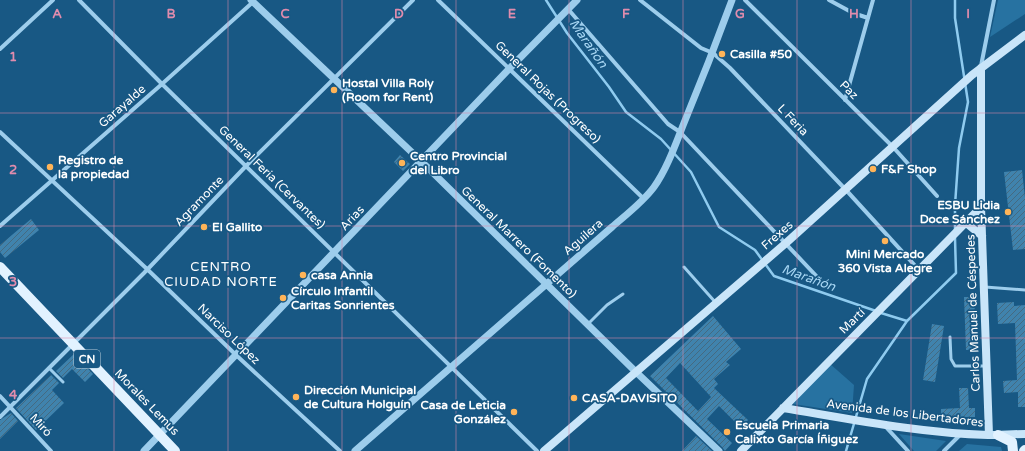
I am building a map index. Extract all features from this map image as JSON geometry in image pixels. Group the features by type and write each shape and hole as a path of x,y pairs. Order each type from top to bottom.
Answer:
{"main road":[{"name":"Frexes","path":"544,451 786,244 972,75 1025,35"},
{"name":"Carlos Manuel de Céspedes","path":"981,68 982,236 987,366 994,435"},
{"name":"Martí","path":"740,451 981,207"},
{"path":"964,223 982,236"},
{"name":"Morales Lemus","path":"0,267 175,451"},
{"name":"Avenida de los Libertadores","path":"783,408 835,417 961,434 1025,434"},
{"path":"994,435 1012,442 1013,451"}],"street":[{"path":"0,49 53,0"},
{"name":"General Feria (Cervantes)","path":"79,0 162,84 537,451"},
{"name":"Agramonte","path":"0,417 147,269 246,166 413,0"},
{"name":"General Rojas (Progreso)","path":"438,0 644,198"},
{"name":"Arias","path":"144,451 509,69 577,0"},
{"name":"L Feria","path":"640,0 701,48 713,53 730,68 846,190 919,270"},
{"name":"Aguilera","path":"355,451 644,198 662,174 713,53 732,0"},
{"name":"Paz","path":"746,0 892,147 937,196"},
{"path":"830,0 853,13 868,18"},
{"path":"845,100 873,0"},
{"name":"Carlos Manuel de Céspedes","path":"981,68 994,0"},
{"name":"Garayalde","path":"0,226 162,84 253,1"},
{"name":"General Marrero (Fomento)","path":"253,1 421,161 636,372 719,451"},
{"path":"566,11 668,124 680,132 822,282"},
{"name":"Narciso López","path":"0,132 340,451"},
{"name":"Miró","path":"0,396 51,451"},
{"path":"884,424 908,451"},
{"path":"944,451 961,434"}],"lane":[{"path":"684,267 716,303"},
{"path":"984,287 1025,290"},
{"path":"588,324 607,305 623,294"},
{"path":"950,337 951,359 955,366 987,366"},
{"path":"49,368 63,382"}],"shaded area":[{"path":"998,0 1025,0 1025,14 990,37"},
{"path":"829,363 854,385 852,413 793,404"},
{"path":"899,434 946,441 936,451 914,451"},
{"path":"967,444 1001,447 1002,451 959,451"}],"building":[{"name":"Centro Provincial del Libro","path":"400,155 410,164 403,171 394,162"},
{"path":"1022,170 1025,198 1025,249 1013,250 1004,172"},
{"path":"31,219 39,230 5,258 0,252 0,245"},
{"path":"964,297 974,297 977,350 966,350"},
{"path":"1014,302 1014,306 1025,305 1025,407 1018,407 1018,392 1004,393 1003,381 1017,380 1015,323 998,324 997,303"},
{"path":"713,316 741,349 726,362 730,365 714,379 718,384 714,388 748,420 741,428 719,406 707,419 732,443 725,451 650,376","holes":["680,363 711,397 698,411 666,378"]},
{"path":"932,324 944,326 935,382 923,380"},
{"path":"74,354 93,374 85,382 72,369 63,378 56,371"},
{"path":"51,375 59,383 52,390 64,403 36,430 16,408"},
{"path":"959,388 968,388 969,408 975,408 975,417 941,417 941,409 960,408"},
{"path":"11,413 18,421 0,439 0,420"},
{"path":"696,436 712,451 682,451"}],"waterway":[{"name":"Marañón","path":"546,0 567,33 609,87 626,112 661,139 691,172 719,227 755,250 774,276 876,311"},
{"path":"955,0 955,18 968,102 959,148 955,205 955,231"},
{"name":"Marañón","path":"846,451 867,379 907,321 956,273 955,238"},
{"name":"Marañón","path":"881,313 907,321"}],"place":[{"name":"Casilla #50","path":"722,54"},
{"name":"Hostal Villa Roly (Room for Rent)","path":"334,90"},
{"name":"Centro Provincial del Libro","path":"402,163"},
{"name":"Registro de la propiedad","path":"50,167"},
{"name":"F&F Shop","path":"873,169"},
{"name":"ESBU Lidia Doce Sánchez","path":"1008,212"},
{"name":"El Gallito","path":"204,227"},
{"name":"Mini Mercado 360 Vista Alegre","path":"885,241"},
{"name":"casa Annia","path":"303,275"},
{"name":"Círculo Infantil Caritas Sonrientes","path":"283,298"},
{"name":"Dirección Municipal de Cultura Holguín","path":"296,397"},
{"name":"CASA-DAVISITO","path":"574,398"},
{"name":"Casa de Leticia González","path":"514,412"},
{"name":"Escuela Primaria Calixto García Íñiguez","path":"727,432"}],"district":[{"name":"CENTRO CIUDAD NORTE","path":"221,274"}]}
